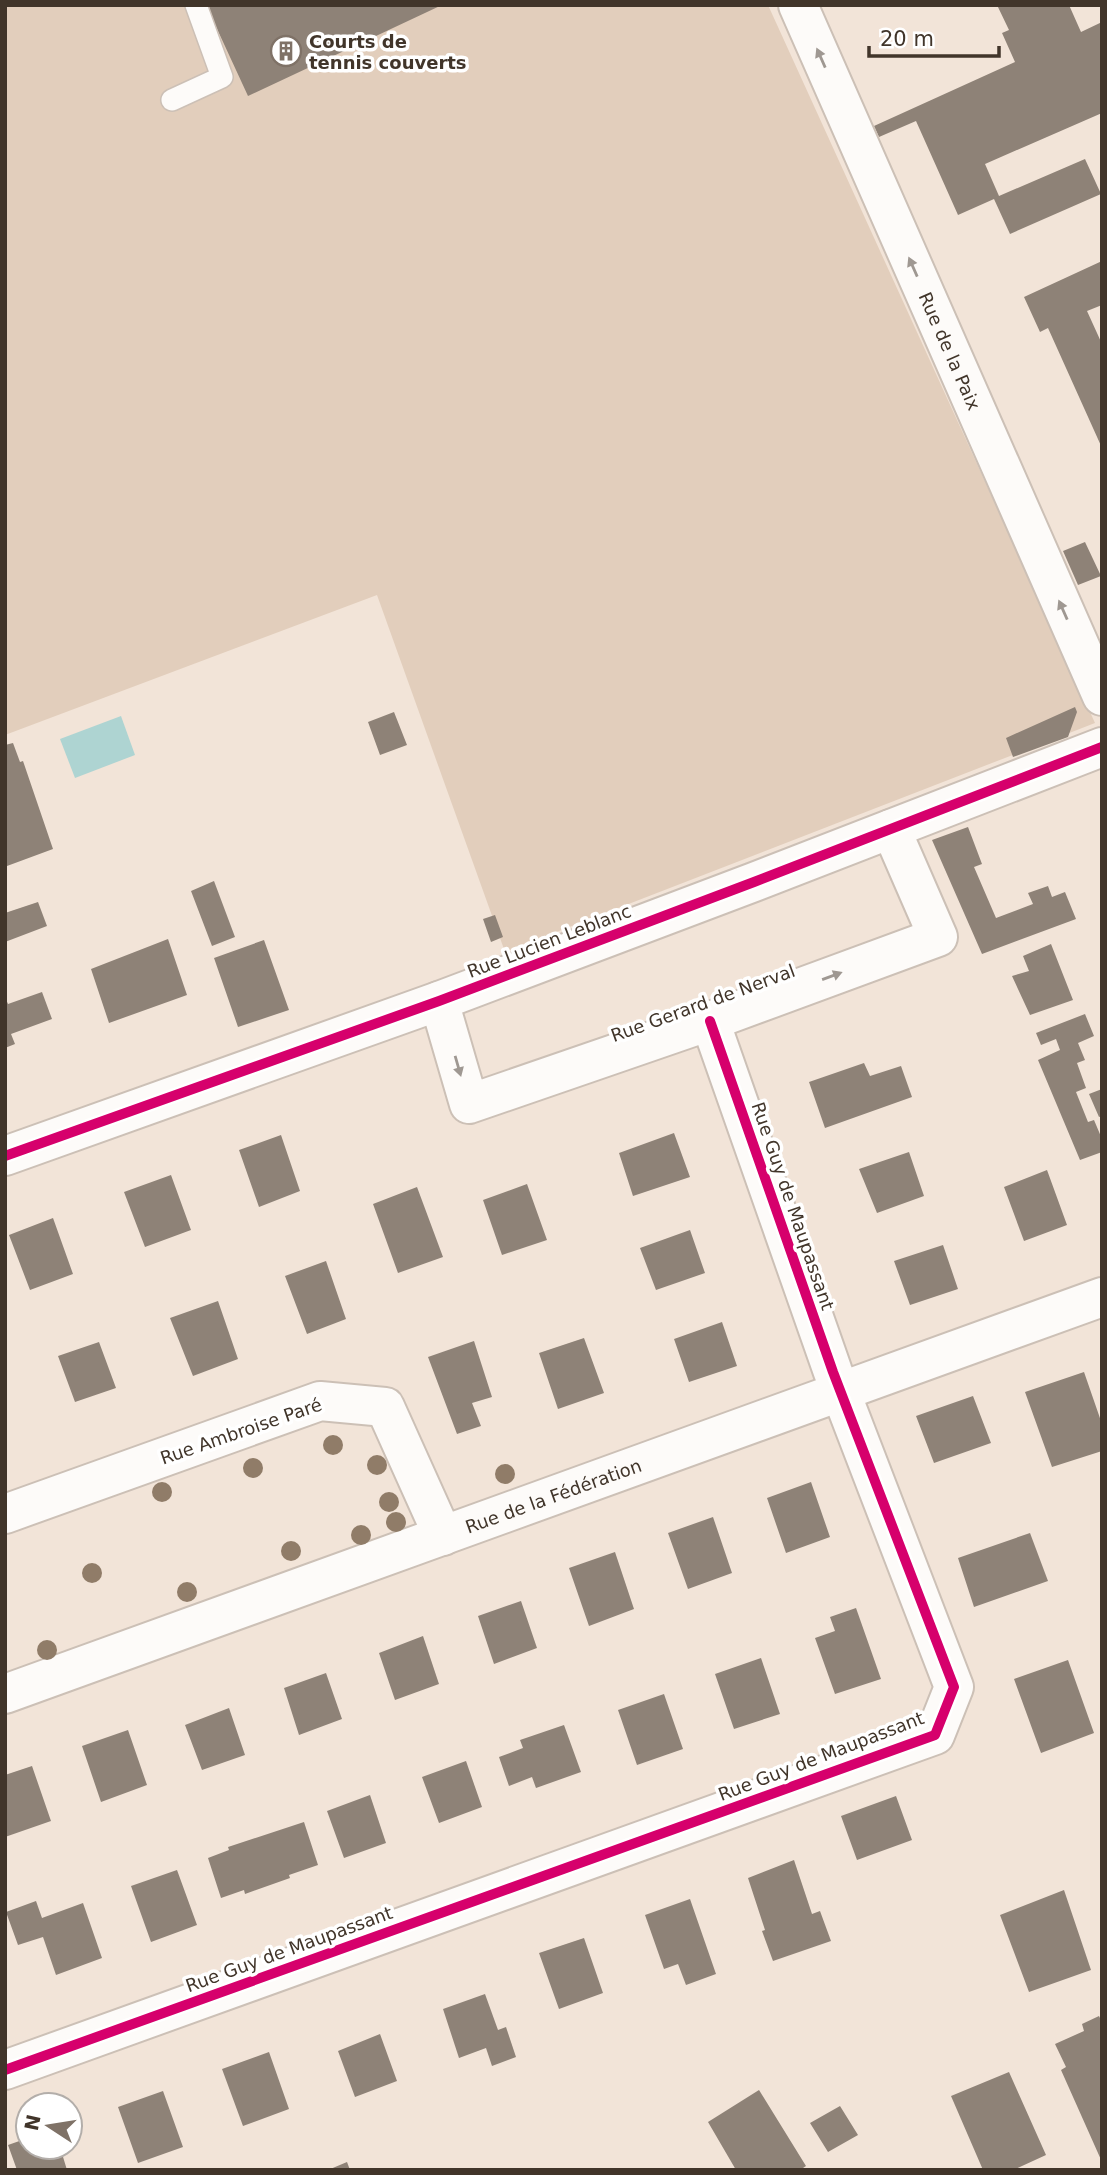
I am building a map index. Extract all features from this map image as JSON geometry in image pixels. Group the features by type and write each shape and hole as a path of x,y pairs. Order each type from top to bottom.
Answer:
{"street":[{"name":"Rue de la Paix","path":"798,5 1102,696"},
{"name":"Rue Lucien Leblanc","path":"5,1156 439,1001 1102,747"},
{"name":"Rue Gerard de Nerval","path":"439,1001 470,1104 710,1021 938,937 891,829"},
{"name":"Rue Guy de Maupassant","path":"5,2070 935,1735 954,1687 841,1393 710,1021"},
{"name":"Rue de la Fédération","path":"5,1694 1102,1297"},
{"name":"Rue Ambroise Paré","path":"5,1514 320,1401 385,1407 443,1536"}],"lane":[{"path":"172,100 222,77 196,5"}],"shaded area":[{"path":"5,5 768,5 1095,723 505,952 377,595 5,735"}],"water":[{"path":"121,716 135,755 75,778 60,739"}],"building":[{"name":"Courts de tennis couverts","path":"206,5 442,5 248,96"},
{"path":"997,5 1069,5 1081,32 1102,22 1102,113 985,164 999,196 1085,159 1101,194 1010,234 994,199 958,215 916,121 879,137 874,126 1015,62 1002,33 1009,30"},
{"path":"1102,261 1102,305 1087,311 1102,344 1102,448 1048,328 1040,332 1024,297"},
{"path":"1085,542 1101,576 1078,585 1063,551"},
{"path":"1075,707 1077,712 1068,737 1013,757 1006,738"},
{"path":"394,712 407,745 380,755 368,722"},
{"path":"13,743 20,762 23,761 53,849 7,866 5,745"},
{"path":"968,827 982,864 974,867 996,918 1033,904 1028,893 1048,886 1052,897 1065,892 1076,919 982,954 932,840"},
{"path":"214,881 235,937 212,946 191,891"},
{"path":"38,902 47,926 5,942 5,913"},
{"path":"495,915 503,937 491,942 483,919"},
{"path":"168,939 187,995 109,1023 91,969"},
{"path":"264,940 289,1010 238,1027 214,958"},
{"path":"1051,944 1073,1000 1030,1015 1012,976 1029,971 1023,956"},
{"path":"42,992 52,1019 11,1034 15,1044 5,1048 5,997 8,1004"},
{"path":"1085,1014 1094,1036 1078,1043 1085,1060 1077,1063 1086,1088 1076,1092 1088,1122 1094,1120 1102,1139 1102,1152 1080,1160 1038,1060 1060,1050 1056,1039 1041,1045 1036,1033"},
{"path":"864,1063 870,1076 901,1066 912,1097 825,1128 809,1082"},
{"path":"1102,1089 1102,1116 1099,1117 1089,1094"},
{"path":"674,1133 690,1177 633,1196 619,1153"},
{"path":"281,1135 300,1191 259,1207 239,1150"},
{"path":"909,1152 924,1196 877,1213 859,1169"},
{"path":"1047,1170 1067,1225 1024,1241 1004,1187"},
{"path":"171,1175 191,1230 145,1247 124,1192"},
{"path":"527,1184 547,1240 502,1255 483,1200"},
{"path":"417,1187 443,1257 398,1273 373,1204"},
{"path":"53,1218 73,1274 30,1290 9,1235"},
{"path":"690,1230 705,1273 656,1290 640,1248"},
{"path":"943,1245 958,1289 910,1305 894,1261"},
{"path":"326,1261 346,1319 307,1334 285,1276"},
{"path":"218,1301 238,1359 193,1376 170,1318"},
{"path":"722,1322 737,1366 689,1382 674,1339"},
{"path":"584,1338 604,1393 558,1409 539,1353"},
{"path":"474,1341 492,1397 472,1403 481,1426 457,1434 428,1357"},
{"path":"99,1342 116,1388 75,1402 58,1356"},
{"path":"1084,1372 1102,1424 1102,1451 1052,1467 1025,1392"},
{"path":"973,1396 991,1443 934,1463 916,1416"},
{"path":"811,1482 830,1537 786,1553 767,1498"},
{"path":"713,1517 732,1573 688,1589 668,1533"},
{"path":"1030,1533 1048,1581 974,1607 958,1558"},
{"path":"615,1552 634,1609 589,1626 569,1568"},
{"path":"521,1601 537,1648 494,1664 478,1616"},
{"path":"856,1608 881,1679 835,1694 815,1638 835,1631 830,1617"},
{"path":"423,1636 439,1684 395,1700 379,1653"},
{"path":"761,1658 780,1714 734,1729 715,1674"},
{"path":"1068,1660 1094,1733 1041,1753 1014,1679"},
{"path":"326,1673 342,1719 299,1735 284,1688"},
{"path":"664,1694 683,1749 637,1765 618,1710"},
{"path":"229,1708 245,1755 202,1770 185,1725"},
{"path":"564,1725 581,1772 536,1788 532,1777 509,1786 499,1757 523,1748 520,1740"},
{"path":"128,1730 147,1785 101,1802 82,1746"},
{"path":"466,1761 482,1807 439,1823 422,1777"},
{"path":"32,1766 51,1821 5,1837 5,1775"},
{"path":"370,1795 386,1843 344,1858 327,1811"},
{"path":"896,1796 912,1840 857,1860 841,1816"},
{"path":"304,1822 318,1865 245,1894 244,1890 221,1898 208,1858 229,1850 228,1847"},
{"path":"794,1860 812,1914 820,1911 831,1941 773,1961 748,1878"},
{"path":"177,1870 197,1925 151,1942 131,1886"},
{"path":"1064,1890 1091,1970 1029,1992 1000,1915"},
{"path":"690,1899 716,1974 686,1985 678,1964 664,1969 645,1915"},
{"path":"36,1901 42,1918 83,1903 102,1958 56,1975 43,1937 18,1945 6,1912"},
{"path":"584,1938 603,1993 559,2009 539,1953"},
{"path":"485,1994 498,2030 506,2027 516,2057 492,2066 486,2048 459,2058 443,2009"},
{"path":"1099,2016 1102,2022 1102,2162 1061,2070 1066,2067 1055,2044 1084,2031 1082,2024"},
{"path":"380,2034 397,2081 355,2097 338,2051"},
{"path":"269,2052 289,2109 243,2126 222,2069"},
{"path":"1009,2072 1046,2155 1013,2170 983,2170 951,2096"},
{"path":"759,2090 806,2166 800,2170 736,2170 708,2122"},
{"path":"163,2091 183,2147 138,2163 118,2107"},
{"path":"840,2106 858,2135 828,2152 810,2123"},
{"path":"14,2143 14,2161 64,2161 67,2170 17,2170 8,2145"},
{"path":"347,2162 350,2170 328,2170"}],"cycle path":[{"path":"5,1156 439,1001 1102,747"},
{"path":"5,2070 935,1735 954,1687 833,1372 710,1021"}],"place":[{"name":"Courts de tennis couverts","path":"286,51"}]}
